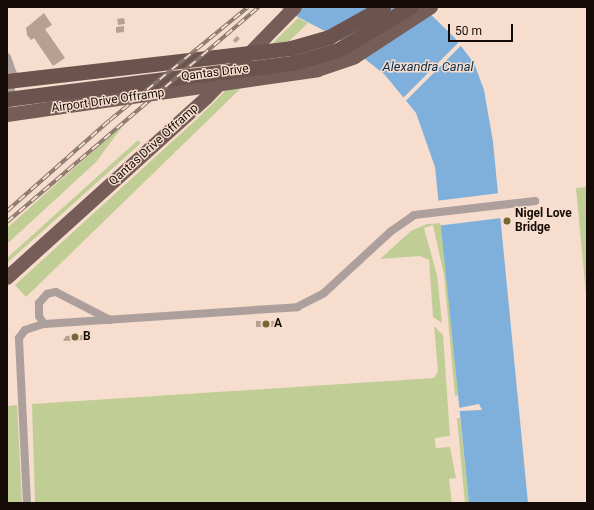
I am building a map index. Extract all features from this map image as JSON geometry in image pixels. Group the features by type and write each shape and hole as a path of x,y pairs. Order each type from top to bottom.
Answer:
{"highway":[{"name":"Qantas Drive","path":"7,81 291,48 329,37 383,7"},
{"name":"Qantas Drive","path":"7,99 293,63 338,50 410,7"},
{"name":"Airport Drive Offramp","path":"7,115 318,70 355,56 431,7"},
{"name":"Qantas Drive Offramp","path":"7,278 206,98 261,46 291,11"}],"street":[{"path":"7,57 13,74 7,115"},
{"path":"27,503 19,338 32,326 297,307 324,293 402,222 436,210 535,201"},
{"path":"44,324 39,316 39,303 47,294 56,292 113,321"}],"green space":[{"path":"298,18 308,23 26,297 15,285 198,118"},
{"path":"125,123 96,162 7,244 7,228"},
{"path":"138,140 141,143 7,263 7,258"},
{"path":"587,187 587,305 576,188"},
{"path":"442,223 458,395 455,396 444,275 433,225 424,228 437,275 442,323 433,317 429,260 420,256 380,259 411,231 427,224"},
{"path":"434,326 443,335 450,436 435,438 435,442 436,448 450,447 456,478 449,479 452,503 35,503 32,404 434,378 438,371"},
{"path":"17,405 22,503 7,503 7,406"},
{"path":"457,418 460,418 469,503 465,503"}],"water":[{"name":"Alexandra Canal","path":"279,7 423,7 454,37 474,63 484,90 493,142 528,503 469,503 435,167 416,113 385,75 340,39"}],"pier":[{"path":"460,41 463,44 404,103 401,100"},
{"name":"Nigel Love Bridge","path":"500,193 503,218 441,225 437,201"},
{"path":"479,404 482,410 459,411 459,408"}],"building":[{"path":"44,13 52,25 45,29 65,58 53,66 34,38 31,40 27,35 26,28"},
{"path":"124,18 125,24 118,25 117,19"},
{"path":"124,26 124,32 116,33 116,27"},
{"path":"237,36 240,39 236,43 233,40"},
{"name":"A","path":"256,321 275,321 275,327 256,327"},
{"name":"B","path":"84,335 85,340 63,341 66,336"}],"railway":[{"path":"7,211 110,120 248,7"},
{"path":"7,222 259,7"}],"place":[{"name":"Nigel Love Bridge","path":"507,221"},
{"name":"A","path":"266,324"},
{"name":"B","path":"75,337"}]}
